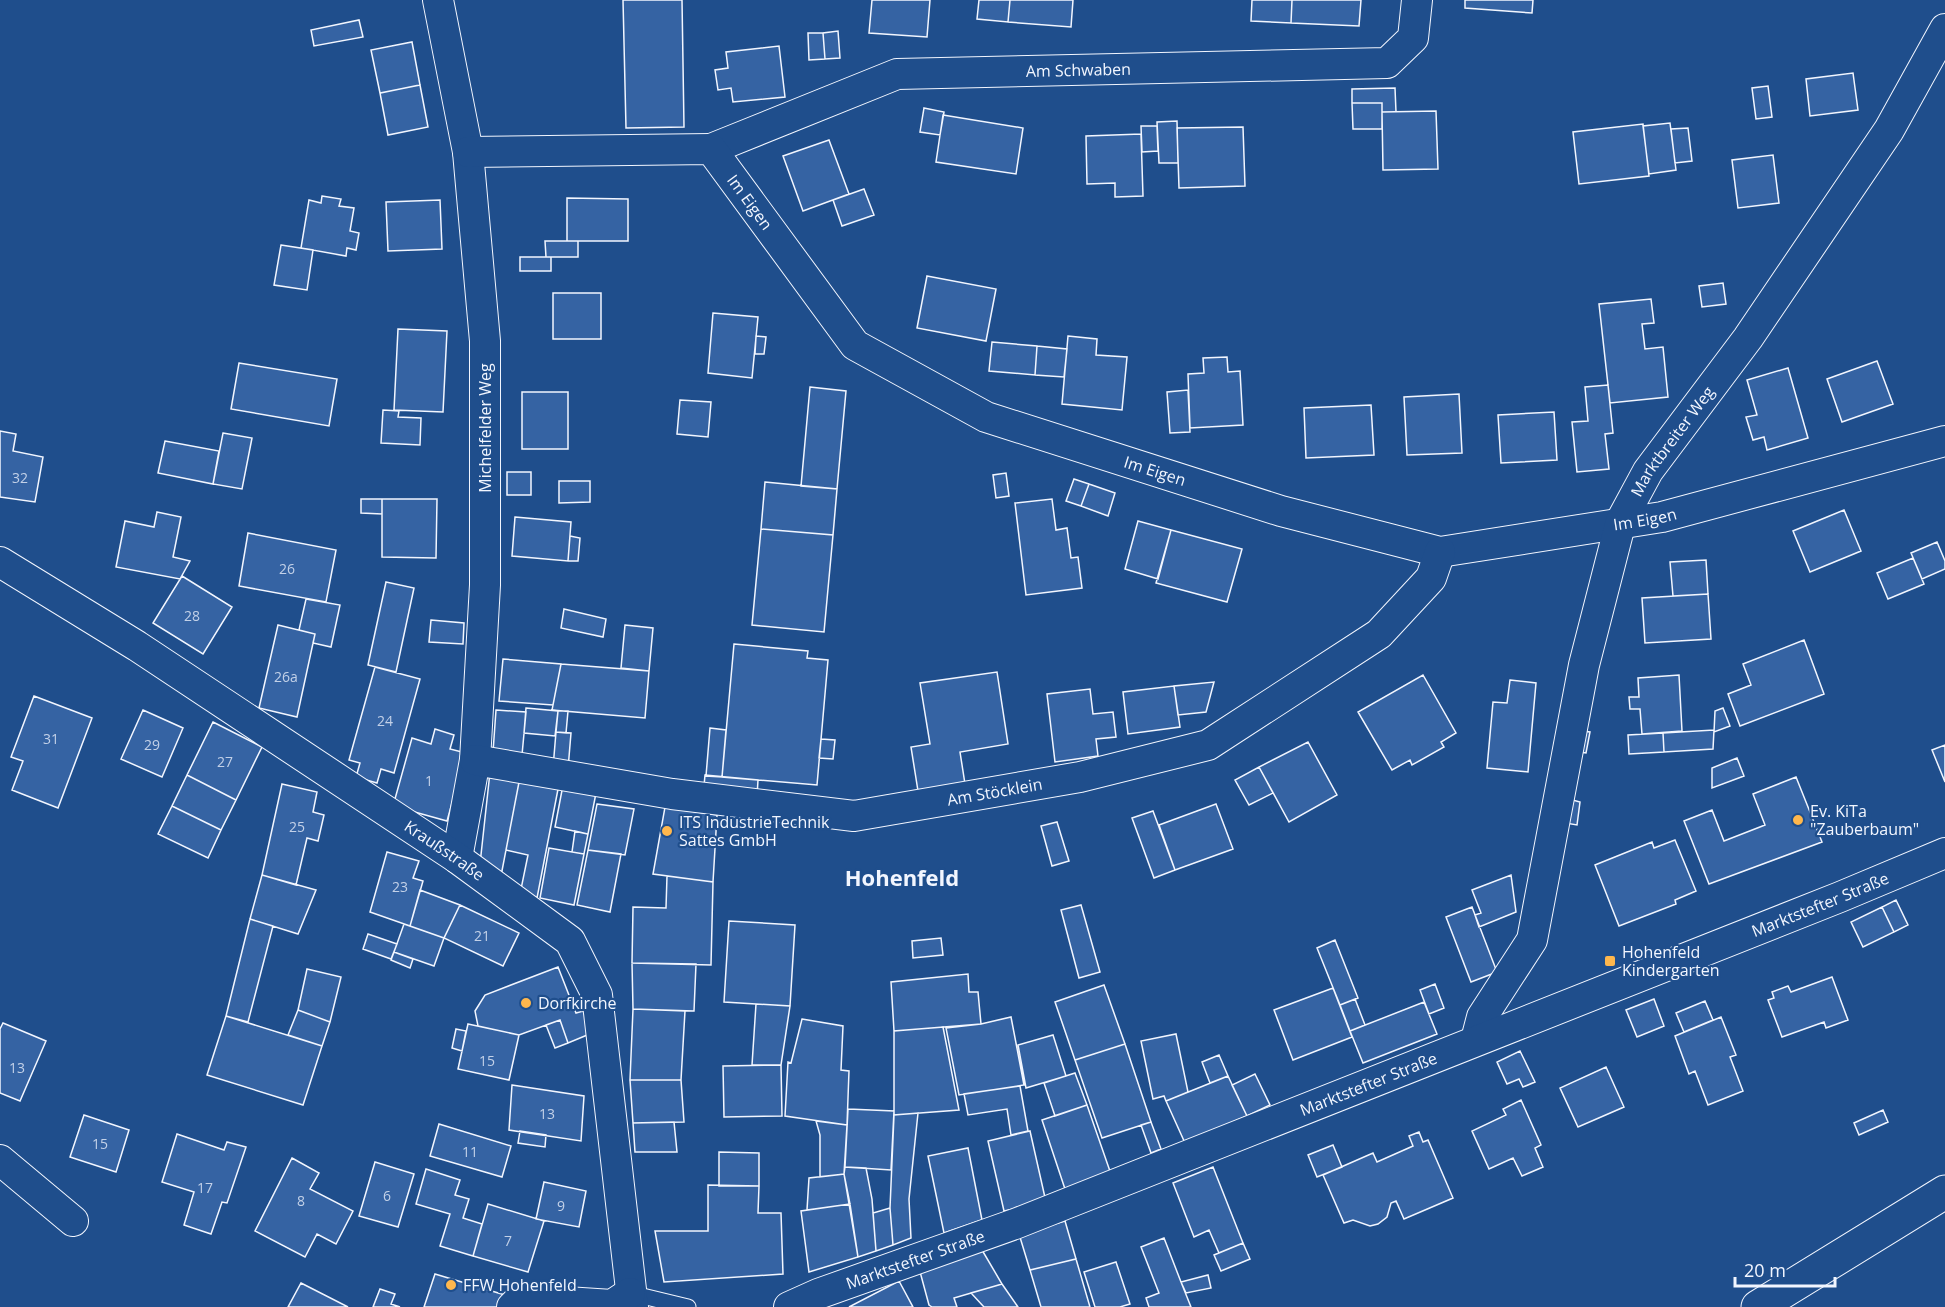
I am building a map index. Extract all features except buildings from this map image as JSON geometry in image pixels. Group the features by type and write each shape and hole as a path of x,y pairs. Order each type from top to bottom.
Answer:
{"main road":[{"path":"1758,1307 1945,1192"}],"street":[{"name":"Michelfelder Weg","path":"438,0 468,152 485,341 485,585 475,760 457,858"},
{"name":"Am Schwaben","path":"711,149 897,74 1387,63 1413,38 1417,0"},
{"name":"Marktbreiter Weg","path":"1476,1040 1482,1017 1532,940 1584,665 1621,521 1647,471 1748,338 1889,130 1945,29"},
{"path":"468,152 711,149"},
{"name":"Im Eigen","path":"711,149 855,345 885,362 986,417 1281,511 1440,552 1621,521 1662,517 1945,441"},
{"name":"Am Stöcklein","path":"475,760 672,794 854,816 1080,777 1208,745 1379,634 1431,578 1440,552"},
{"name":"Kraußstraße","path":"0,562 137,646 457,858 570,941 597,995 631,1300"},
{"name":"Marktstefter Straße","path":"789,1307 820,1301 1840,897 1945,853"},
{"path":"0,1160 73,1221"},
{"path":"512,1307 520,1299 612,1305 631,1300"}],"lane":[{"path":"631,1300 688,1307"}],"place":[{"name":"Ev. KiTa \"Zauberbaum\"","path":"1798,820"},
{"name":"ITS IndustrieTechnik Sattes GmbH","path":"667,831"},
{"name":"Hohenfeld Kindergarten","path":"1610,961"},
{"name":"Dorfkirche","path":"526,1003"},
{"name":"FFW Hohenfeld","path":"451,1285"}],"district":[{"name":"Hohenfeld","path":"902,877"}]}
